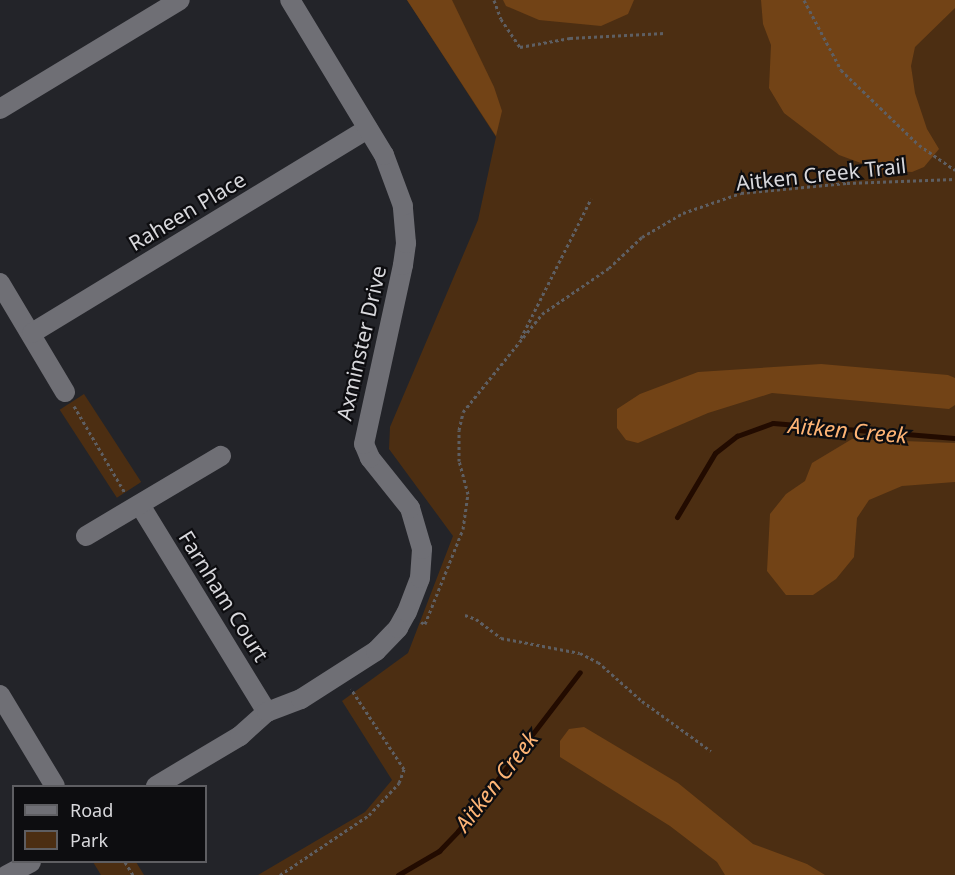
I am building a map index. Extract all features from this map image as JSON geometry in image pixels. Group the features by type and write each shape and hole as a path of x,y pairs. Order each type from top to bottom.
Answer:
{"street":[{"path":"0,110 180,0"},
{"name":"Axminster Drive","path":"158,785 240,736 267,712 301,699 376,651 398,628 407,612 421,572 421,542 410,508 370,458 364,444 404,265 406,243 399,190 384,155 290,0"},
{"name":"Raheen Place","path":"32,333 368,129"},
{"path":"0,283 32,333 65,392"},
{"path":"86,536 221,456"},
{"name":"Farnham Court","path":"129,511 267,712"},
{"path":"0,695 54,785"},
{"path":"7,875 28,863"}],"path":[{"path":"494,0 501,19 520,47 570,38 665,33"},
{"path":"804,0 841,70 919,145 955,170"},
{"name":"Aitken Creek Trail","path":"417,620 425,624 463,529 468,494 459,461 459,430 463,412 542,314 609,268 642,237 683,213 741,193 858,182 955,179"},
{"path":"517,345 591,199"},
{"path":"65,392 130,502 129,511"},
{"path":"465,615 476,619 501,638 547,645 589,657 711,751"},
{"path":"280,875 369,815 399,783 404,769 350,689 358,683"}],"green space":[{"path":"407,0 955,0 955,875 258,875 365,812 392,780 342,701 408,653 453,536 389,449 390,427 478,220 496,137"},
{"path":"84,394 141,482 117,498 60,410"},
{"path":"94,863 137,863 144,875 101,875"}],"shaded area":[{"path":"407,0 452,0 494,87 502,111 496,136"},
{"path":"503,0 634,0 628,14 601,26 539,20 506,6"},
{"path":"761,0 955,0 955,8 915,47 911,66 915,93 927,129 939,149 924,167 912,172 880,170 839,155 784,113 769,88 771,45 763,24"},
{"path":"821,364 948,375 955,378 955,405 949,409 772,393 708,413 638,443 626,440 617,428 617,409 640,394 698,372"},
{"path":"852,439 955,443 955,482 902,486 869,500 857,518 854,557 836,579 813,595 786,595 767,571 770,514 786,494 805,481 812,463"},
{"path":"584,727 678,783 753,844 807,864 825,875 725,875 717,862 670,826 560,757 560,741 569,729"}],"waterway":[{"name":"Aitken Creek","path":"677,517 715,453 737,436 773,423 955,438"},
{"name":"Aitken Creek","path":"398,875 439,851 458,831 580,672"}]}
